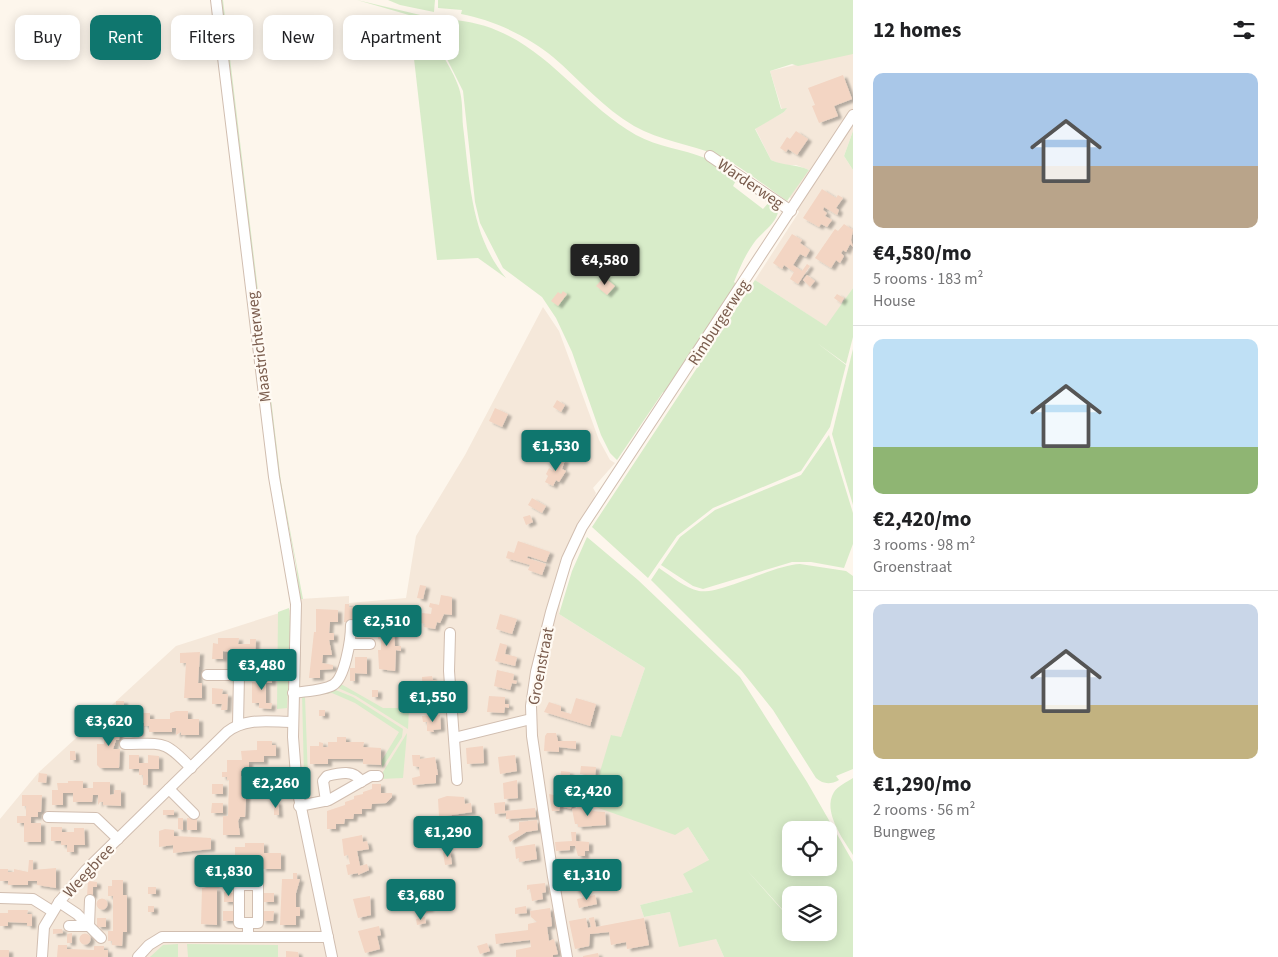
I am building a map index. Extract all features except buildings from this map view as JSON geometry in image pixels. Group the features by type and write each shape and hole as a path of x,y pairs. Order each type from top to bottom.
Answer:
{"street":[{"name":"Maastrichterweg","path":"216,0 274,477 294,583 297,620 293,693 294,768 299,806 332,957"},
{"name":"Rimburgerweg","path":"582,527 853,115"},
{"name":"Warderweg","path":"710,156 791,211"},
{"name":"Groenstraat","path":"567,957 553,877 530,719 536,672 550,612 567,559 582,527"},
{"path":"293,693 335,684 351,644 351,625"},
{"path":"450,633 449,671 457,780"},
{"path":"351,644 370,644"},
{"path":"207,675 239,675 238,724 257,721 293,722"},
{"path":"454,738 530,719"},
{"name":"Weegbree","path":"42,957 44,927 59,902 118,839 227,732 238,724"},
{"path":"125,744 166,745 175,751 191,768"},
{"path":"326,801 323,781 327,776 350,773 355,774 361,782"},
{"path":"299,806 326,801 371,776 378,776"},
{"path":"169,789 194,814"},
{"name":"Weegbree","path":"48,816 96,818 118,839"},
{"name":"Weegbree","path":"0,898 33,899 52,911"},
{"name":"Weegbree","path":"89,926 90,900"},
{"name":"Weegbree","path":"59,902 77,914 100,938"},
{"name":"Weegbree","path":"77,914 89,914"},
{"path":"248,923 248,937"},
{"path":"69,926 89,926"},
{"path":"138,957 149,945 162,937 328,937"}],"shaded area":[{"path":"853,45 853,131 844,156 853,170 853,288 827,327 755,280 799,212 788,194 809,170 796,165 782,165 771,160 755,128 784,112 786,109 782,110 770,71 845,53"},
{"path":"543,307 559,331 599,440 610,460 615,463 593,488 596,493 562,585 559,614 645,668 621,738 611,735 688,827 709,860 693,892 640,905 644,917 670,912 716,939 724,957 0,957 0,819 38,773 176,646 292,609 300,599 349,596 349,603 406,598 416,536 465,455"}],"green space":[{"path":"220,0 223,0 225,15 222,15"},
{"path":"357,0 420,15 409,15"},
{"path":"388,0 435,0 434,12 400,5"},
{"path":"438,0 853,0 853,54 798,66 792,64 770,71 781,109 787,108 784,112 755,129 771,160 809,170 787,201 744,170 717,155 665,139 634,126 612,111 553,57 533,42 498,25 461,14 462,10 438,8"},
{"path":"459,21 484,26 509,36 532,50 613,120 644,139 714,162 738,177 733,186 763,209 770,201 778,212 772,223 749,250 734,282 736,284 665,393 663,392 617,460 610,453 601,435 572,352 556,318 542,297 503,268 480,223 475,202 463,91 448,60 459,60"},
{"path":"227,60 230,60 281,482 303,599 300,599 296,565 278,473"},
{"path":"414,60 446,60 456,79 462,102 470,186 478,225 485,244 506,278 478,258 437,260"},
{"path":"853,131 853,170 844,156"},
{"path":"755,280 826,326 853,288 853,337 846,364 817,343 846,365 830,427 801,471 713,508 677,536 648,578 592,527"},
{"path":"853,349 853,505 832,434"},
{"path":"829,435 853,513 853,544 844,568 811,562 792,562 703,589 693,586 661,565 680,537 715,510 801,475"},
{"path":"587,537 638,580 740,677 807,782 829,821 782,821 782,876 837,876 837,834 853,862 853,957 724,957 716,939 679,947 670,912 644,917 640,905 693,892 683,874 709,860 688,827 675,835 590,805 611,735 621,737 645,668 559,614 572,571"},
{"path":"800,564 846,571 853,576 853,769 836,776 839,780 830,783 821,782 816,778 773,710 741,670 651,580 659,568 689,587 699,591 708,591 720,589 776,569"},
{"path":"289,608 291,630 287,708 277,709 278,612"},
{"path":"341,684 383,708 409,708 408,729 356,696 336,687"},
{"path":"333,689 353,697 403,729 402,737 382,768 382,760 399,732 355,703 332,693 305,697 308,777 304,776 302,694"},
{"path":"407,733 403,778 381,779 383,772"},
{"path":"853,778 853,855 837,829 837,821 834,821 832,816 831,800 834,792"},
{"path":"178,944 178,957 150,957 163,945"},
{"path":"187,944 278,945 278,957 188,957"}]}
